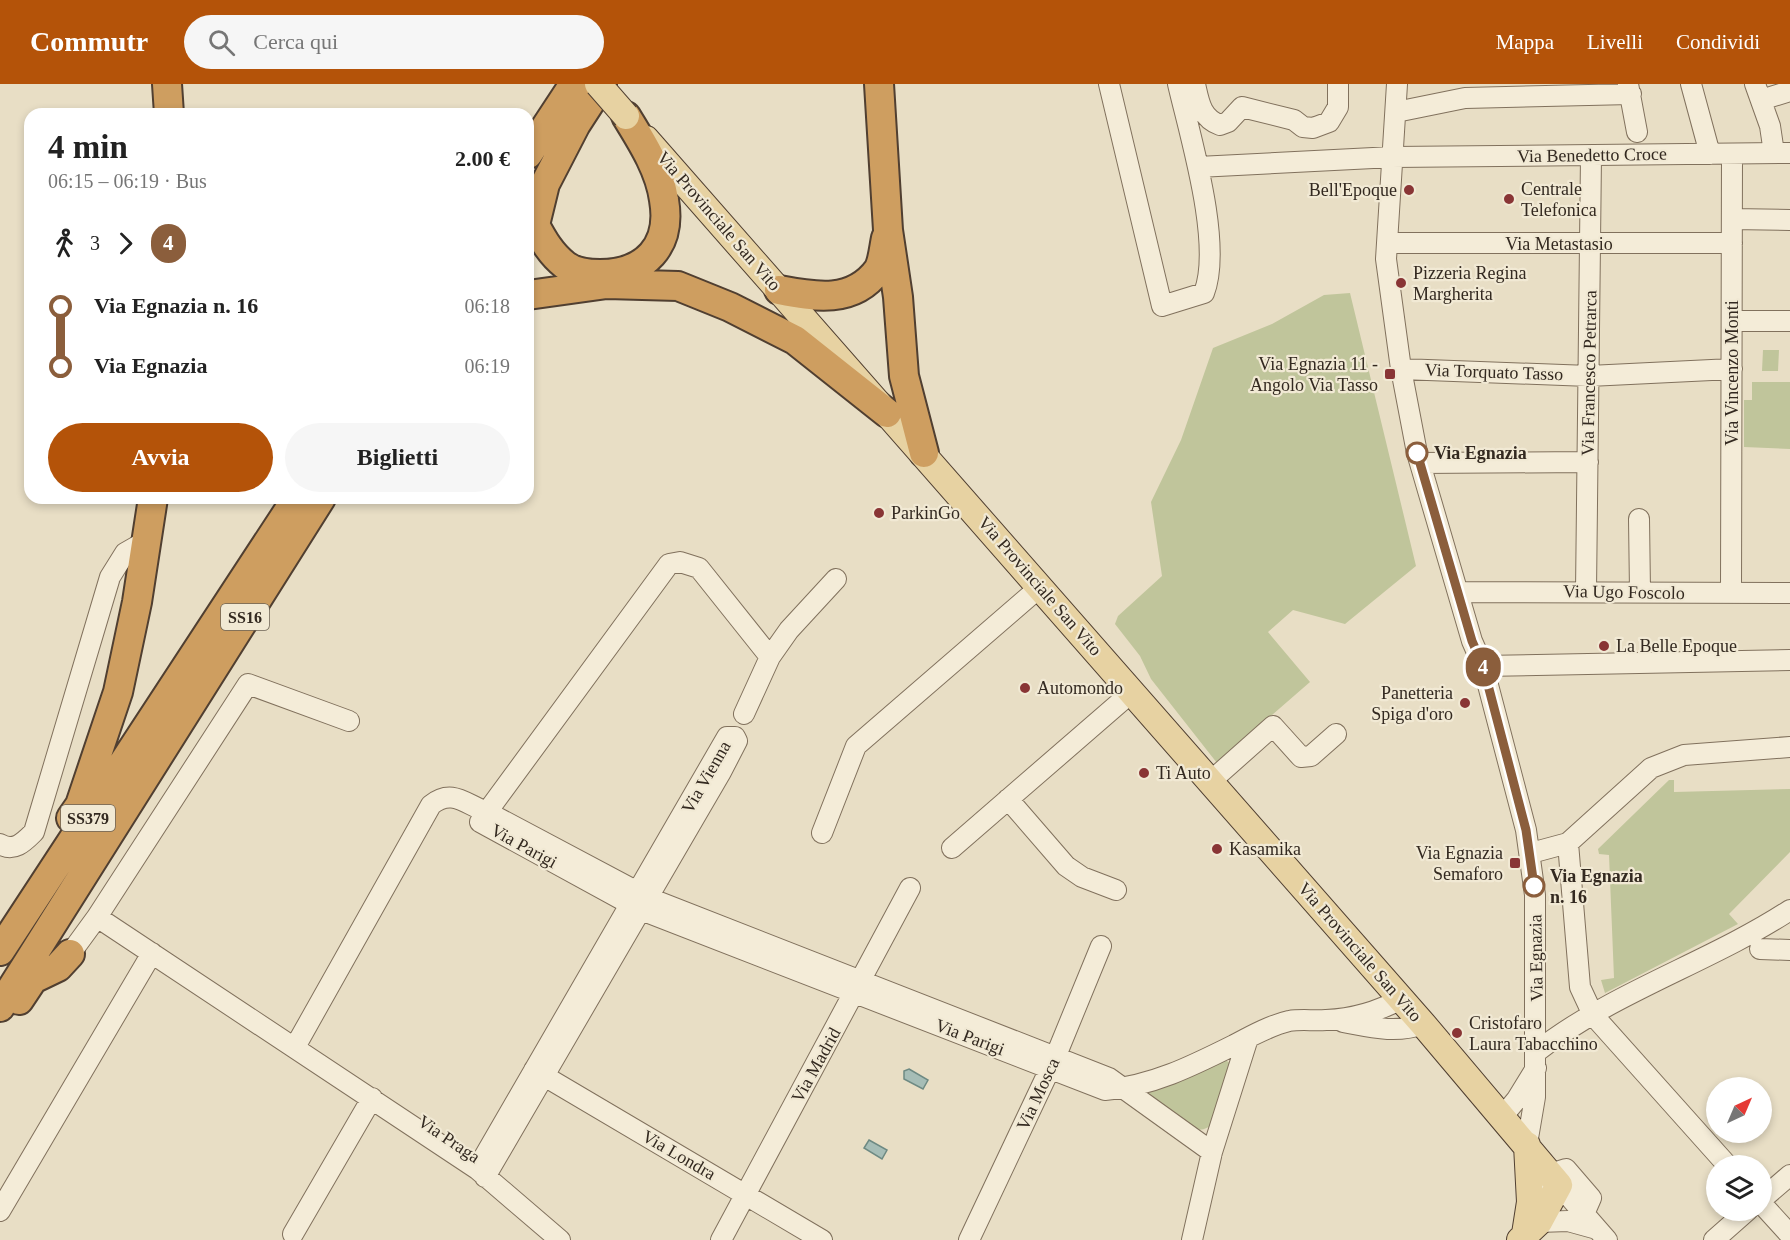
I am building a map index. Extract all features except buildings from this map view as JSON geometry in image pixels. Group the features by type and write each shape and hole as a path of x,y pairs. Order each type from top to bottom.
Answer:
{"highway":[{"path":"167,84 169,108"},
{"path":"534,145 574,84"},
{"path":"600,84 545,184 535,225 546,246 567,266 593,274 621,274 636,268 653,254 659,244 666,213 664,198 648,151 626,117"},
{"path":"879,84 888,230 898,297 904,376 924,453"},
{"path":"534,188 578,122"},
{"path":"779,290 814,297 851,294 879,269 888,230"},
{"path":"534,294 607,284 678,286 730,307 795,340 887,413"},
{"path":"0,939 14,908 80,805 118,692 137,602 152,504"},
{"name":"SS379","path":"0,951 293,504"},
{"name":"SS16","path":"170,737 317,504"},
{"name":"SS379","path":"82,874 170,737"},
{"path":"0,1022 10,1013 33,979 58,967 70,954 56,950 57,942 82,874"},
{"path":"0,1007 82,874"}],"main road":[{"name":"Via Provinciale San Vito","path":"600,84 626,117 924,453 1423,1024 1555,1179"},
{"path":"1527,1144 1529,1225"},
{"path":"1529,1225 1555,1179"}],"street":[{"path":"1110,84 1162,306 1204,293 1210,280 1208,232 1198,167 1178,84"},
{"path":"1195,84 1200,107 1209,121 1220,125 1228,122 1242,107 1294,120 1303,128 1313,128 1329,122 1338,107 1338,84"},
{"name":"Via Egnazia","path":"1397,84 1386,259 1401,369 1420,463 1472,641 1483,666 1531,853 1535,907 1536,1097 1527,1144"},
{"path":"1691,84 1710,154"},
{"path":"1396,112 1465,91 1630,89 1637,132"},
{"path":"1782,153 1758,92 1790,91"},
{"name":"Via Vincenzo Monti","path":"1731,593 1732,153"},
{"name":"Via Benedetto Croce","path":"1198,167 1393,157 1782,153"},
{"name":"Via Francesco Petrarca","path":"1586,591 1591,156"},
{"path":"1732,219 1790,220"},
{"name":"Via Metastasio","path":"1387,243 1732,243"},
{"path":"1732,321 1790,321"},
{"name":"Via Torquato Tasso","path":"1401,369 1589,376 1732,369"},
{"path":"1420,463 1588,462"},
{"path":"1639,519 1640,591"},
{"path":"0,844 5,847 21,846 34,832 110,577 125,553 146,541"},
{"path":"487,812 669,564 680,562 699,568 770,657"},
{"path":"744,714 770,657 789,630 836,579"},
{"path":"822,833 856,746 1040,587"},
{"name":"Via Ugo Foscolo","path":"1458,592 1790,593"},
{"path":"1483,666 1790,660"},
{"path":"70,954 97,917 248,684 349,721"},
{"path":"952,848 1132,692"},
{"path":"1210,781 1273,726 1301,757 1311,756 1336,734"},
{"name":"Via Vienna","path":"483,1169 640,901 722,772 737,741 735,737 727,738 640,901"},
{"path":"1531,853 1568,843 1651,768 1684,755 1790,747"},
{"name":"Via Parigi","path":"303,1053 431,805 441,797 450,796 487,812 640,901 1052,1063 1109,1078 1212,1152"},
{"path":"1008,799 1065,866 1082,877 1116,890"},
{"path":"1568,843 1580,987 1593,1015 1718,1155"},
{"name":"Via Madrid","path":"721,1240 910,888"},
{"path":"1503,1116 1517,1099 1535,1060 1557,1036 1790,910"},
{"name":"Via Praga","path":"97,917 483,1169 560,1240"},
{"name":"Via Mosca","path":"969,1240 1052,1063 1101,946"},
{"path":"1760,949 1790,950"},
{"path":"0,1211 152,953"},
{"path":"1329,1020 1383,1009 1401,999"},
{"path":"1126,1088 1173,1075 1248,1038 1289,1021 1329,1020 1390,1029 1410,1028 1423,1024"},
{"path":"1192,1240 1212,1152 1248,1038"},
{"name":"Via Praga","path":"303,1053 336,1063 483,1169 574,1240"},
{"name":"Via Londra","path":"539,1073 822,1240"},
{"path":"292,1234 372,1098"},
{"path":"1772,1191 1790,1175"},
{"path":"1555,1179 1596,1228"},
{"path":"1772,1214 1790,1235"},
{"path":"1529,1225 1568,1221 1596,1228"},
{"path":"1714,1240 1736,1221"}],"green space":[{"path":"1350,293 1416,566 1345,624 1293,610 1268,632 1310,682 1217,763 1151,679 1140,656 1115,624 1118,616 1162,576 1151,502 1181,440 1213,348 1272,324 1324,295"},
{"path":"1763,350 1779,350 1778,371 1762,371"},
{"path":"1752,382 1790,382 1790,449 1744,447 1744,400 1752,400"},
{"path":"1669,780 1674,780 1674,792 1790,789 1790,852 1729,914 1738,924 1605,993 1601,980 1614,978 1609,855 1599,854 1598,849"},
{"path":"1223,1058 1231,1064 1214,1123 1207,1128 1194,1129 1148,1097 1150,1091"}],"water":[{"path":"909,1069 928,1080 923,1089 904,1079 904,1071"},
{"path":"869,1140 887,1150 882,1159 864,1148"}],"bus line":[{"name":"4","path":"1417,453 1472,641 1483,666 1498,732 1526,830 1534,886"}],"place":[{"name":"Bell'Epoque","path":"1409,190"},
{"name":"Centrale Telefonica","path":"1509,199"},
{"name":"Pizzeria Regina Margherita","path":"1401,283"},
{"name":"Via Egnazia 11 - Angolo Via Tasso","path":"1390,374"},
{"name":"Via Egnazia","path":"1417,453"},
{"name":"ParkinGo","path":"879,513"},
{"name":"La Belle Epoque","path":"1604,646"},
{"name":"Automondo","path":"1025,688"},
{"name":"Panetteria Spiga d'oro","path":"1465,703"},
{"name":"Ti Auto","path":"1144,773"},
{"name":"Kasamika","path":"1217,849"},
{"name":"Via Egnazia Semaforo","path":"1515,863"},
{"name":"Via Egnazia n. 16","path":"1534,886"},
{"name":"Cristofaro Laura Tabacchino","path":"1457,1033"}]}
